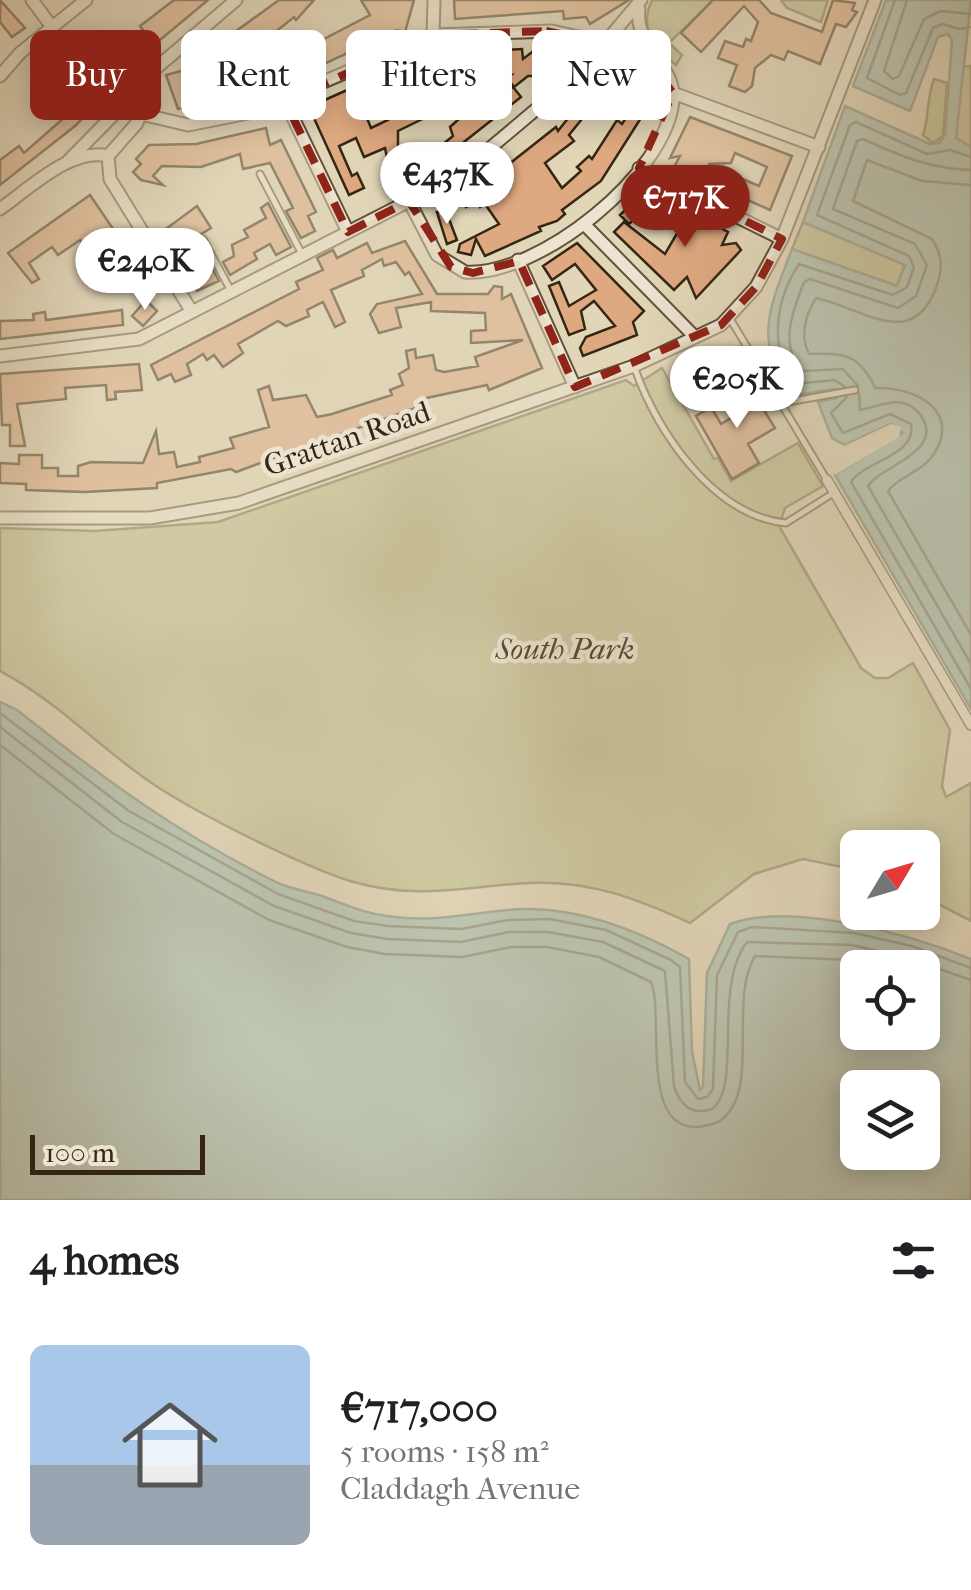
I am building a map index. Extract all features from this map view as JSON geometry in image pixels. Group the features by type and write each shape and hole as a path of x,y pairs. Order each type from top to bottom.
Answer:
{"street":[{"path":"32,0 52,27"},
{"path":"0,76 86,0"},
{"path":"161,63 236,0"},
{"path":"433,30 434,0"},
{"path":"616,30 641,0"},
{"path":"640,30 641,0"},
{"path":"730,317 756,288 782,239 875,0"},
{"path":"409,201 428,242 451,267 474,273 518,260 584,224 639,168 667,122 671,89"},
{"path":"673,93 819,147"},
{"path":"0,356 139,338 409,201 498,142 532,111"},
{"path":"161,119 188,125 208,120"},
{"path":"0,209 65,164 108,120"},
{"path":"136,120 108,156 110,178 192,312"},
{"path":"294,120 348,232"},
{"path":"65,164 98,154 108,156"},
{"path":"639,168 782,239"},
{"path":"584,224 693,335"},
{"path":"518,260 575,387"},
{"name":"Grattan Road","path":"0,518 150,518 223,506 634,366 680,348 693,335 730,317"},
{"path":"827,480 971,725"}],"lane":[{"path":"260,174 303,256"},
{"path":"203,239 231,292"},
{"path":"730,317 827,480"},
{"path":"634,366 690,463 732,502 764,519 786,523 835,492"},
{"path":"782,403 855,390"}],"highlighted area":[{"path":"546,31 641,51 673,93 639,168 782,239 756,287 721,325 575,387 519,261 473,273 451,267 409,201 348,232 285,101 433,35"}],"green space":[{"path":"652,0 713,0 671,41 671,30 648,30"},
{"path":"781,0 828,0 821,22 787,8"},
{"path":"671,45 682,55 676,65 671,61"},
{"path":"971,66 971,147 967,147 956,138 962,67"},
{"path":"934,79 947,83 943,136 933,143 923,135"},
{"path":"803,222 905,264 897,286 792,249"},
{"name":"South Park","path":"662,368 714,459 718,458 731,481 798,443 823,486 785,508 779,526 861,668 875,678 888,678 913,663 950,730 942,786 946,797 971,783 971,921 940,905 940,830 840,830 840,867 803,859 754,874 690,923 632,899 573,885 530,883 419,891 350,881 279,852 178,799 138,774 41,697 0,671 0,528 95,531 218,522 626,380 634,386"}],"water":[{"path":"886,0 971,0 956,138 971,147 971,709 835,475 902,433 891,424 845,445 832,438 818,402 837,398 835,389 789,396 771,356 772,306 792,249 897,286 905,265 803,222 845,106 930,144 939,143 945,135 952,40 948,34 938,37 910,111 853,86"},
{"path":"0,702 17,710 174,825 283,885 370,913 404,918 532,909 579,915 647,937 689,959 692,1052 700,1090 707,973 730,924 786,916 818,919 840,922 840,930 885,931 971,959 971,1200 0,1200"}],"pier":[{"path":"891,424 901,427 899,437 835,475 833,471 897,431 876,435 846,450 840,448"}],"building":[{"path":"0,0 25,28 12,37 0,22"},
{"path":"174,0 208,0 161,39 161,30 143,30 140,26"},
{"path":"279,0 314,0 296,20 294,17 278,30 238,30"},
{"path":"361,0 414,0 406,30 346,30 346,54 326,63 326,38 370,15"},
{"path":"454,0 629,0 590,24 586,17 564,19 563,11 455,19"},
{"path":"713,0 759,0 771,13 822,32 833,0 855,3 852,10 857,12 846,27 836,24 820,64 788,51 784,60 771,55 755,68 752,86 745,92 729,86 737,65 718,58 725,41 743,47 746,39 751,41 758,22 744,6 701,52 681,33"},
{"path":"522,49 523,59 532,52 532,76 514,87 512,50"},
{"path":"181,71 181,108 178,109 166,75"},
{"path":"512,88 521,97 512,104"},
{"path":"346,91 346,120 368,120 371,128 388,120 420,120 398,131 398,156 413,145 425,161 438,150 446,160 409,189 399,175 405,171 396,157 387,158 385,148 364,157 356,138 339,146 352,176 357,173 364,188 349,195 315,120 326,120 326,99"},
{"path":"690,117 792,156 770,210 674,167 680,156 670,158","holes":["735,153 767,167 759,186 708,164 731,163"]},
{"path":"62,120 81,120 0,185 0,160 19,146 24,153"},
{"path":"458,120 492,120 450,153 443,144 453,136 450,127"},
{"path":"567,120 581,120 569,135 574,141 545,163 562,188 581,171 577,167 589,156 592,159 617,120 622,124 625,120 640,120 601,181 562,210 565,214 557,221 485,256 476,239 471,255 458,252 460,244 499,224 485,204 480,207 477,201 466,207 459,194 461,187 502,164 504,168 556,127 558,131"},
{"path":"266,128 270,145 281,140 316,212 308,216 315,231 301,238 286,211 293,208 270,163 243,169 240,154 201,167 162,166 153,176 163,185 141,180 133,172 141,164 136,159 149,145 196,144"},
{"path":"642,194 657,226 642,212 629,224 620,215"},
{"path":"90,195 156,292 141,302 102,240 86,250 80,240 58,255 52,247 29,263 39,279 32,283 8,253"},
{"path":"268,203 291,247 276,255 270,244 254,253 257,259 230,275 223,262 234,256 232,245 248,237 244,230 266,218 261,208"},
{"path":"673,203 728,232 722,245 736,243 741,250 696,298 687,277 674,290 614,232 624,222 665,254 679,230 663,222"},
{"path":"197,206 211,228 188,242 206,271 212,268 219,281 197,291 163,231"},
{"path":"446,211 457,240 447,244 437,212"},
{"path":"405,241 437,294 488,294 494,286 502,287 502,299 511,294 542,368 489,390 487,385 422,399 424,405 335,436 337,441 328,444 326,439 236,472 231,469 157,483 157,488 85,492 26,490 26,484 0,483 0,463 19,464 19,455 42,455 42,468 58,468 58,476 78,476 78,466 91,462 143,463 156,431 159,454 174,452 177,467 200,462 199,457 234,448 230,438 269,427 258,390 269,386 273,400 306,395 317,417 392,395 390,390 403,385 399,374 409,368 406,351 415,349 416,358 433,355 436,370 444,372 478,366 475,357 523,340 471,343 471,331 486,330 485,313 431,311 431,302 396,308 401,327 379,333 370,314 377,304 422,294 409,272 405,275 396,262 384,266 382,259 362,270 364,276 331,290 345,322 335,327 323,302 307,310 309,316 286,326 278,321 238,344 243,353 223,367 214,355 207,360 203,354 187,364 191,375 175,382 171,374 158,380 151,365 299,289 296,282 323,270 317,258 333,250 337,258 367,243 372,253"},
{"path":"577,243 644,311 633,322 637,335 583,356 580,348 586,337 615,326 594,301 581,311 585,329 569,335 549,286 559,282 569,306 596,290 575,264 552,280 543,266"},
{"path":"146,300 157,311 143,326 132,316"},
{"path":"122,310 123,325 0,339 0,321 34,320 33,314 45,312 46,320"},
{"path":"139,364 142,390 115,392 116,399 107,400 106,385 65,388 66,399 17,404 25,446 10,446 10,425 2,425 0,374"},
{"path":"748,384 775,428 748,444 759,463 732,479 696,416 711,407 721,424 739,413 729,396"}]}
